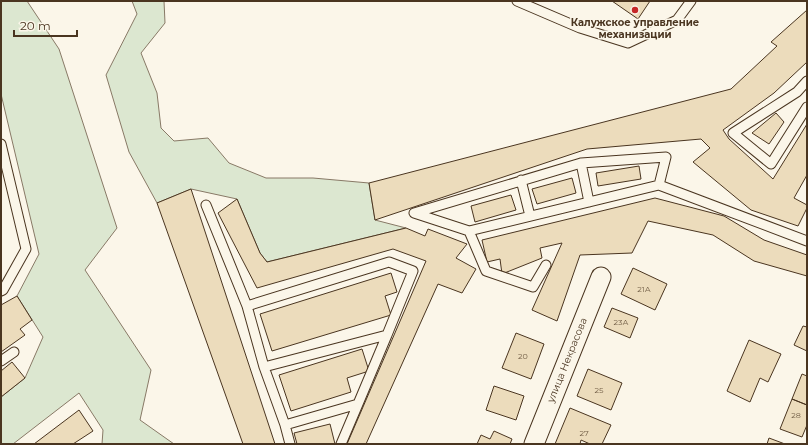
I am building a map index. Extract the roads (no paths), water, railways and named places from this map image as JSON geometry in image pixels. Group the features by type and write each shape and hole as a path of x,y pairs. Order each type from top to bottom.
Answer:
{"street":[{"name":"улица Некрасова","path":"534,444 601,277"}],"lane":[{"path":"517,1 580,28 628,43 677,20 691,1"},
{"path":"807,81 797,92 733,133 770,164 807,108"},
{"path":"1,144 26,249 3,290 1,291"},
{"path":"659,185 666,157 581,163 414,213 469,231 659,185 807,241"},
{"path":"581,163 589,202"},
{"path":"521,180 530,216"},
{"path":"206,205 247,306 264,367 285,425 290,444"},
{"path":"469,231 486,271 533,287 546,265"},
{"path":"247,306 389,262 413,271 388,335 340,444"},
{"path":"264,367 388,335"},
{"path":"1,361 14,352"},
{"path":"285,425 358,404"}],"place":[{"name":"Калужское управление механизации","path":"635,10"}]}
